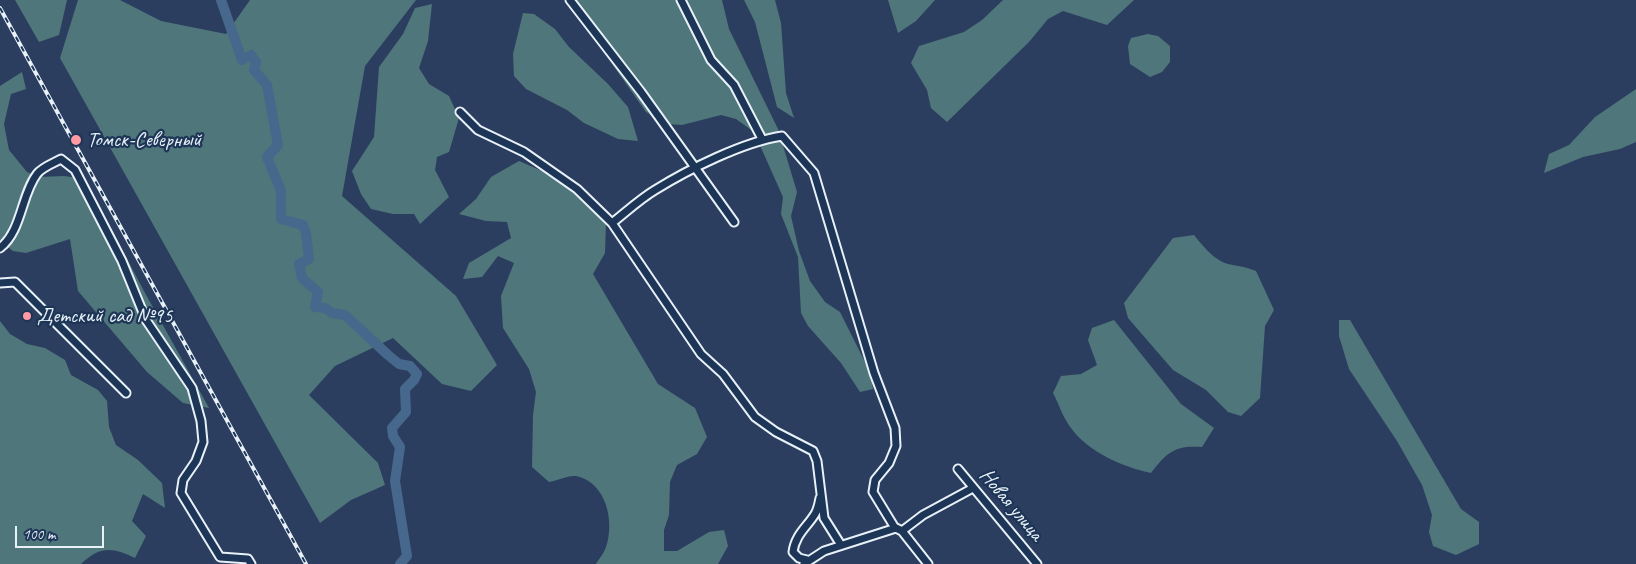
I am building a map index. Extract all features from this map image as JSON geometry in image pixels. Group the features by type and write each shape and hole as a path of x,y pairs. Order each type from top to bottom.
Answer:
{"street":[{"path":"570,0 641,92 734,222"},
{"path":"681,0 711,60 734,85 762,139"},
{"path":"460,112 478,130 524,152 577,189 612,222 701,354 723,374 754,417 776,432 813,451 824,518 841,545"},
{"path":"612,222 654,190 762,139 782,136 814,173 874,373 895,428 896,446 889,463 875,480 873,492 899,530 928,564"},
{"path":"0,248 7,242 23,201 38,172 61,159 75,170 122,261 146,320 192,388 201,421 203,442 196,461 183,480 181,492 220,557 248,559 251,564"},
{"path":"0,283 15,282 126,393"},
{"name":"Новая улица","path":"958,469 1037,564"},
{"path":"821,495 816,513 806,524 794,544 793,552 806,562 841,545 899,530 973,488"}],"green space":[{"path":"15,0 67,0 59,35 39,42"},
{"path":"78,0 120,0 161,21 226,34 250,0 416,0 365,66 342,196 456,296 497,365 471,391 442,384 393,338 335,366 309,395 378,463 385,485 351,500 320,523 60,58"},
{"path":"567,0 722,0 729,29 778,129 797,192 791,216 799,251 810,281 825,302 840,312 870,372 873,389 860,392 841,363 808,326 801,313 798,257 781,214 783,197 754,132 736,119 721,115 682,125 667,124 646,112"},
{"path":"744,0 775,0 781,23 786,93 794,118 777,107 755,22"},
{"path":"888,0 935,0 916,21 898,33"},
{"path":"1003,0 1134,0 1107,25 1063,11 1048,19 1029,42 947,122 931,108 927,90 911,63 919,46 964,32 982,20"},
{"path":"432,4 428,41 419,68 429,84 449,96 459,118 449,152 437,157 435,170 449,197 420,224 414,214 393,214 371,209 361,194 352,171 374,137 379,67 403,34 415,8"},
{"path":"523,13 534,14 555,29 569,47 608,84 628,107 638,141 618,139 584,123 567,110 526,89 514,76 513,54"},
{"path":"1148,34 1158,36 1170,46 1170,62 1162,72 1150,77 1130,64 1128,46 1131,38"},
{"path":"22,72 26,89 11,94 4,124 9,150 27,172 39,177 64,176 85,179 145,293 209,408 183,403 147,372 78,291 70,239 26,253 13,251 0,241 0,86"},
{"path":"1636,89 1636,142 1620,149 1583,157 1544,173 1549,154 1569,145 1595,117"},
{"path":"519,161 549,174 588,195 606,221 605,253 593,274 658,384 695,408 707,437 697,454 677,465 670,482 669,515 664,530 664,551 677,551 709,532 724,530 728,546 718,564 596,564 603,554 609,537 606,504 601,494 595,486 576,476 549,482 532,467 533,415 536,392 529,369 503,328 501,296 514,263 498,256 482,277 463,279 469,263 511,238 507,222 486,221 459,214 476,199 491,177"},
{"path":"1194,235 1218,260 1256,271 1274,310 1265,326 1260,398 1241,416 1228,412 1206,390 1173,370 1128,318 1124,303 1173,238"},
{"path":"1114,320 1181,404 1214,428 1202,447 1185,447 1172,451 1151,473 1129,467 1107,457 1078,437 1068,424 1053,393 1061,376 1081,374 1097,365 1088,340 1092,328"},
{"path":"1339,320 1350,320 1461,509 1479,522 1479,544 1456,555 1433,546 1429,532 1432,515 1422,485 1397,441 1349,369 1339,336"},
{"path":"0,321 10,334 27,344 45,348 65,360 71,375 98,390 107,401 109,427 116,445 138,460 162,483 165,508 143,494 132,521 146,536 135,558 113,550 106,550 94,554 81,564 0,564"}],"waterway":[{"path":"221,0 242,60 251,55 256,62 254,70 267,85 278,145 267,157 281,191 281,219 303,225 306,233 309,259 299,264 302,278 318,292 315,307 325,308 332,313 345,315 388,355 399,364 410,366 417,374 405,389 406,412 392,428 393,436 400,447 395,481 407,556 400,564"}],"railway":[{"path":"0,8 306,564"}],"place":[{"name":"Томск-Северный","path":"76,140"},
{"name":"Детский сад №95","path":"27,316"}]}
